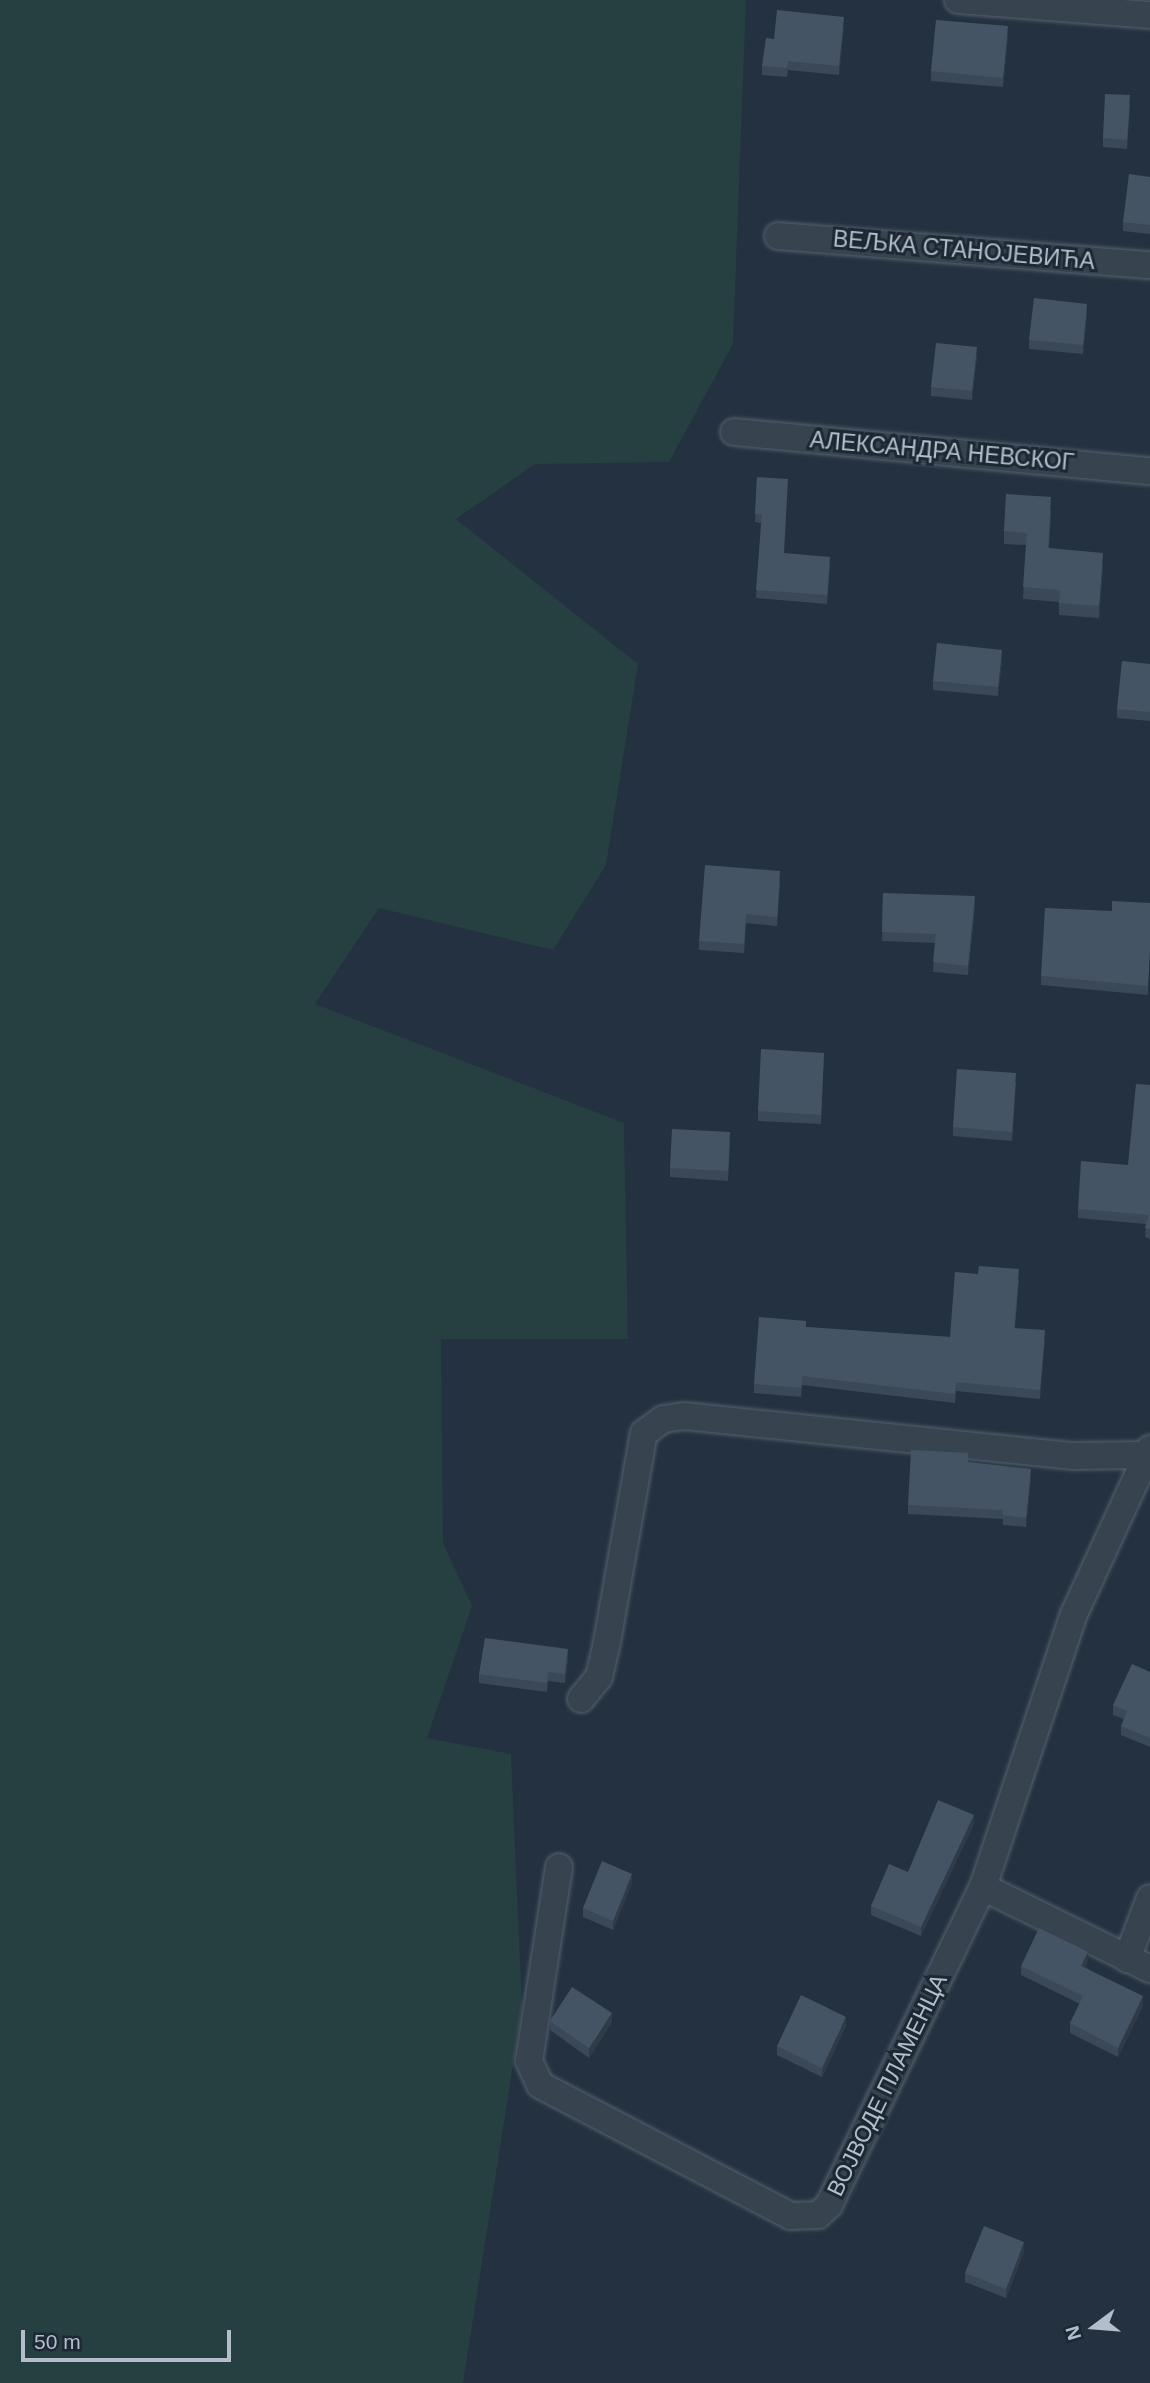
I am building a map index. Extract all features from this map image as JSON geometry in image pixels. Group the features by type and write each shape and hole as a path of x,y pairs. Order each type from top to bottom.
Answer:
{"street":[{"path":"958,0 1150,15"},
{"name":"ВЕЉКА СТАНОЈЕВИЋА","path":"778,236 1150,265"},
{"name":"АЛЕКСАНДРА НЕВСКОГ","path":"734,432 1150,471"},
{"name":"ВОЈВОДЕ ПЛАМЕНЦА","path":"559,1867 529,2061 540,2085 804,2218 818,2215 829,2205 983,1887 1074,1615 1148,1452 1073,1456 890,1440 684,1416 651,1425 644,1433 639,1455 598,1677 581,1699"},
{"path":"983,1887 1138,1964 1150,1898"}],"green space":[{"path":"0,0 746,0 733,344 669,462 535,464 456,519 638,664 606,865 553,950 379,908 315,1004 624,1123 628,1339 441,1339 443,1543 472,1606 427,1738 511,1754 522,2008 463,2383 0,2383"}],"building":[{"path":"777,10 844,17 839,66 788,61 787,68 762,66 766,38 774,39"},
{"path":"936,20 1008,26 1003,78 931,71"},
{"path":"1105,94 1130,95 1127,140 1103,138"},
{"path":"1129,174 1150,177 1150,225 1123,222"},
{"path":"1034,298 1087,304 1083,345 1029,340"},
{"path":"936,343 977,347 972,391 931,387"},
{"path":"757,477 788,479 784,553 830,557 827,595 756,590 762,514 755,514"},
{"path":"1006,494 1051,497 1048,548 1103,553 1099,606 1059,603 1060,590 1023,587 1027,533 1004,531"},
{"path":"937,643 1002,650 998,687 933,681"},
{"path":"1122,661 1150,664 1150,712 1117,709"},
{"path":"705,865 780,871 777,917 746,914 744,944 699,941"},
{"path":"883,893 975,896 968,966 933,962 936,934 882,932"},
{"path":"1112,901 1150,903 1148,986 1041,976 1045,908 1112,911"},
{"path":"761,1049 824,1053 821,1115 758,1111"},
{"path":"957,1069 1016,1073 1012,1132 953,1127"},
{"path":"1136,1084 1150,1085 1150,1229 1145,1228 1149,1215 1078,1209 1081,1161 1128,1165"},
{"path":"672,1129 730,1132 728,1171 670,1168"},
{"path":"979,1266 1019,1269 1014,1328 1045,1330 1040,1390 956,1382 955,1394 802,1376 801,1388 754,1384 759,1317 806,1321 806,1327 950,1337 955,1272 978,1274"},
{"path":"911,1450 968,1453 968,1462 1031,1469 1026,1518 1003,1515 1003,1510 908,1505"},
{"path":"485,1638 568,1649 565,1674 548,1672 547,1683 479,1674"},
{"path":"1132,1664 1150,1672 1150,1738 1121,1726 1127,1711 1113,1705"},
{"path":"938,1800 974,1815 921,1927 871,1906 889,1864 908,1872"},
{"path":"602,1861 632,1874 613,1921 583,1908"},
{"path":"1039,1928 1088,1952 1081,1966 1143,1996 1118,2048 1070,2023 1083,1996 1021,1966"},
{"path":"572,1987 612,2013 589,2048 550,2021"},
{"path":"801,1995 846,2017 822,2068 777,2046"},
{"path":"984,2226 1024,2242 1006,2289 965,2273"}]}
